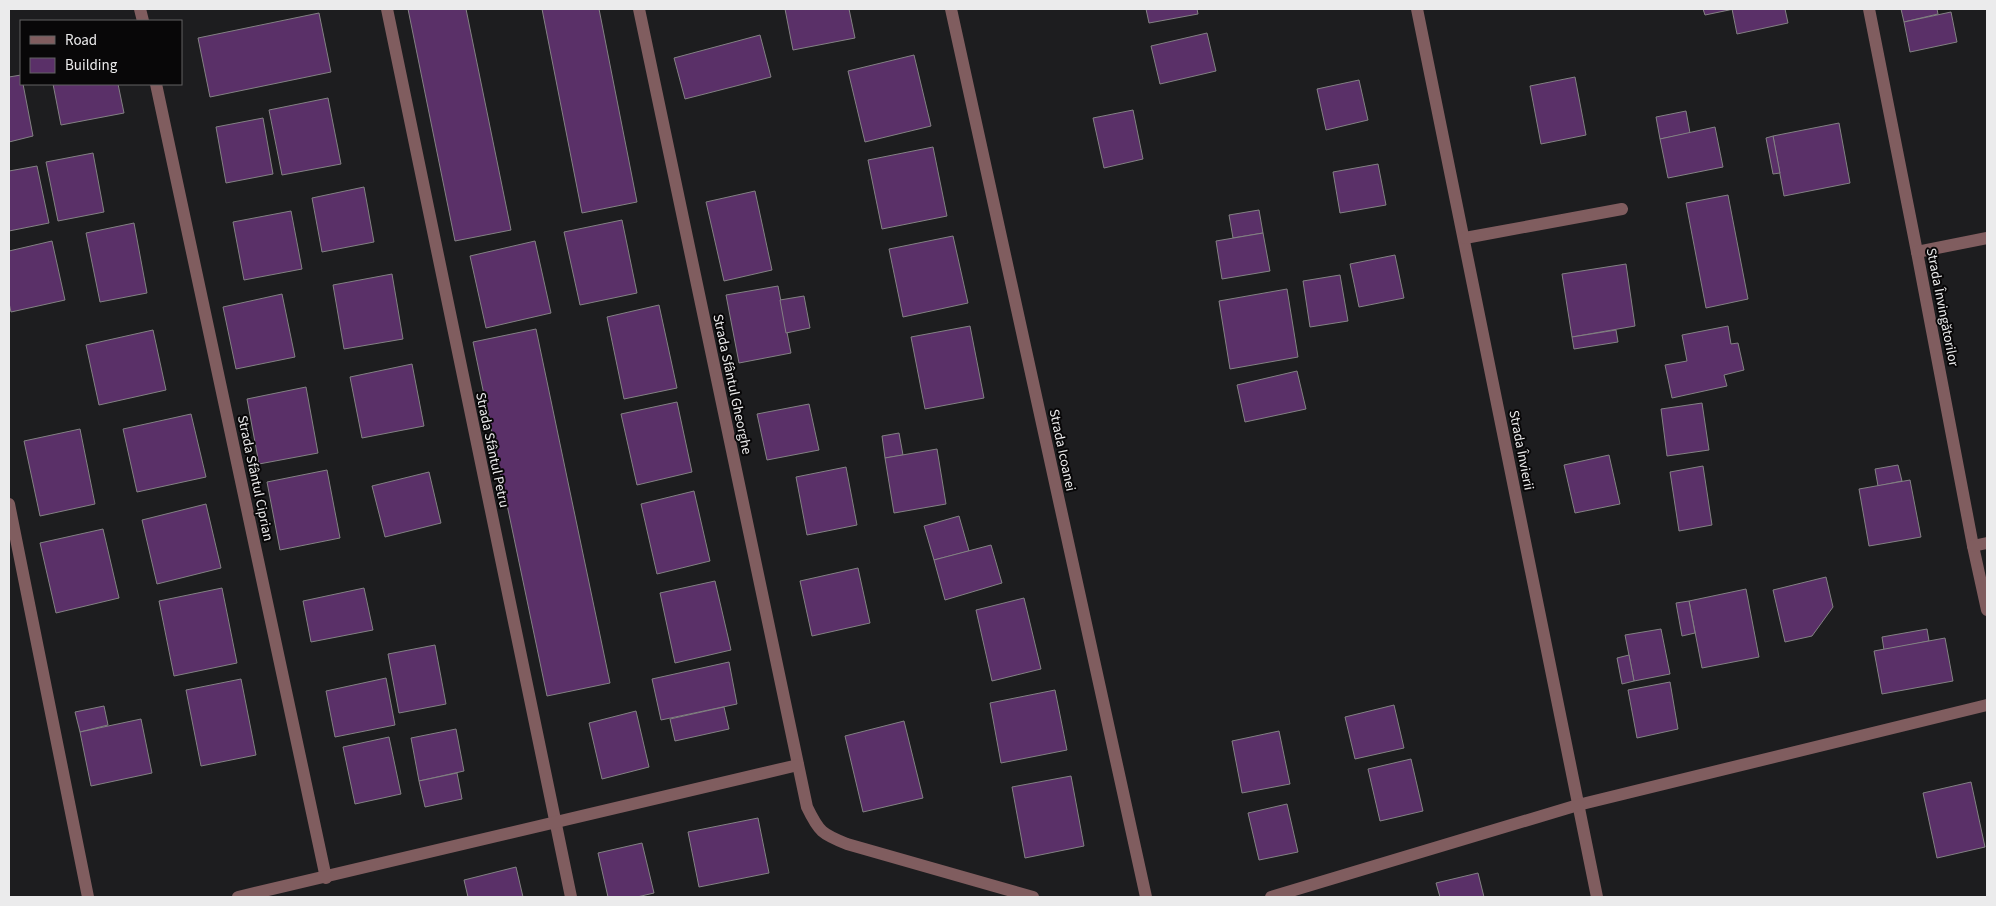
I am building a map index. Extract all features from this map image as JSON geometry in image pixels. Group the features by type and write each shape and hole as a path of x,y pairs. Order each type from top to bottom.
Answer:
{"street":[{"name":"Strada Sfântul Petru","path":"386,9 571,897"},
{"name":"Strada Sfântul Gheorghe","path":"639,9 807,807 816,826 826,836 847,844 1033,897"},
{"name":"Strada Icoanei","path":"951,9 1146,897"},
{"name":"Strada Învierii","path":"1417,9 1597,897"},
{"name":"Strada Învingătorilor","path":"1868,9 1987,610"},
{"name":"Strada Sfântul Ciprian","path":"156,85 326,878"},
{"path":"1464,238 1622,209"},
{"path":"1917,252 1987,238"},
{"path":"9,504 88,897"},
{"path":"1973,546 1987,543"},
{"path":"1271,897 1578,805 1987,706"},
{"path":"238,897 326,878 798,765"}],"building":[{"path":"408,9 466,9 511,230 455,241"},
{"path":"542,9 599,9 637,202 582,213"},
{"path":"785,9 849,9 855,38 793,50"},
{"path":"1146,9 1197,9 1198,14 1149,23"},
{"path":"1703,9 1734,9 1705,15"},
{"path":"1732,9 1785,9 1788,23 1737,34"},
{"path":"1901,9 1937,9 1938,14 1904,22"},
{"path":"1951,12 1957,42 1910,52 1904,22"},
{"path":"319,13 331,72 210,97 198,38"},
{"path":"1207,33 1216,71 1160,84 1151,46"},
{"path":"760,35 771,77 685,99 674,58"},
{"path":"914,55 931,126 865,142 848,71"},
{"path":"20,75 20,85 23,85 33,136 9,142 9,77"},
{"path":"1575,77 1586,135 1541,144 1530,86"},
{"path":"1359,80 1368,120 1326,130 1317,89"},
{"path":"53,85 118,85 124,113 61,125"},
{"path":"328,98 341,164 282,175 269,110"},
{"path":"1133,110 1143,159 1104,168 1093,118"},
{"path":"1686,111 1690,133 1660,139 1656,117"},
{"path":"263,118 273,174 226,183 216,127"},
{"path":"1839,123 1850,183 1784,196 1773,136"},
{"path":"1715,127 1723,167 1668,178 1660,139"},
{"path":"1773,136 1780,173 1773,174 1766,138"},
{"path":"933,147 947,216 882,229 868,160"},
{"path":"93,153 104,212 58,221 46,162"},
{"path":"1378,164 1386,205 1340,213 1333,172"},
{"path":"37,166 49,223 9,231 9,171"},
{"path":"364,187 374,242 322,252 312,198"},
{"path":"755,191 772,270 724,281 706,202"},
{"path":"1728,195 1748,299 1706,308 1686,203"},
{"path":"1259,210 1263,233 1233,238 1229,215"},
{"path":"291,211 302,269 244,280 233,222"},
{"path":"622,220 637,293 580,305 564,232"},
{"path":"134,223 147,293 100,302 86,233"},
{"path":"1263,233 1270,271 1222,279 1216,241"},
{"path":"953,236 968,303 903,317 889,249"},
{"path":"52,241 65,300 11,312 9,303 9,251"},
{"path":"535,241 551,313 486,328 470,256"},
{"path":"1395,255 1404,298 1359,307 1350,264"},
{"path":"1626,264 1635,326 1572,337 1562,274"},
{"path":"392,274 403,339 344,349 333,285"},
{"path":"1340,275 1348,321 1310,327 1303,281"},
{"path":"778,286 791,353 739,363 726,295"},
{"path":"1287,289 1298,357 1230,369 1219,301"},
{"path":"282,294 295,357 236,369 223,307"},
{"path":"804,296 810,328 786,333 780,300"},
{"path":"659,305 677,388 624,399 607,317"},
{"path":"970,326 984,398 925,409 911,337"},
{"path":"1728,326 1731,344 1738,343 1744,370 1724,375 1727,386 1672,398 1665,365 1687,361 1682,335"},
{"path":"536,329 610,683 547,696 473,342"},
{"path":"153,330 166,390 99,405 86,345"},
{"path":"1616,330 1618,342 1574,349 1572,337"},
{"path":"412,364 424,426 362,438 350,377"},
{"path":"1297,371 1306,409 1245,422 1237,385"},
{"path":"306,387 318,453 259,464 247,399"},
{"path":"677,402 692,472 637,485 621,414"},
{"path":"1702,403 1709,450 1667,456 1661,409"},
{"path":"809,404 819,450 767,460 757,414"},
{"path":"191,414 206,477 137,492 123,429"},
{"path":"80,429 95,504 40,516 24,441"},
{"path":"899,433 903,455 885,458 882,436"},
{"path":"937,449 946,504 894,513 885,458"},
{"path":"1609,455 1620,504 1575,513 1564,465"},
{"path":"1898,465 1902,481 1878,486 1875,469"},
{"path":"1703,466 1712,525 1679,531 1670,472"},
{"path":"846,467 857,525 807,535 796,477"},
{"path":"327,470 340,538 280,550 267,482"},
{"path":"429,472 441,523 385,537 372,486"},
{"path":"1910,480 1921,537 1869,546 1859,489"},
{"path":"694,491 710,561 657,574 641,504"},
{"path":"206,504 221,568 157,584 142,520"},
{"path":"959,516 969,551 934,560 924,526"},
{"path":"103,529 119,598 56,613 40,543"},
{"path":"991,545 1002,583 945,600 934,560"},
{"path":"858,568 870,623 812,636 800,581"},
{"path":"1826,577 1833,607 1812,636 1785,642 1773,590"},
{"path":"715,581 731,650 675,663 660,593"},
{"path":"222,588 237,663 174,676 159,601"},
{"path":"364,588 373,630 311,642 303,601"},
{"path":"1746,589 1759,657 1702,668 1689,601"},
{"path":"1024,598 1041,669 992,681 976,610"},
{"path":"1689,601 1695,633 1682,636 1676,603"},
{"path":"1661,629 1670,674 1634,681 1625,635"},
{"path":"1927,629 1929,641 1884,650 1882,637"},
{"path":"1945,638 1953,681 1882,694 1874,651"},
{"path":"435,645 446,704 399,713 388,654"},
{"path":"1629,655 1634,681 1622,684 1617,658"},
{"path":"729,662 737,704 661,720 652,679"},
{"path":"386,678 395,725 335,737 326,691"},
{"path":"241,679 256,755 201,766 186,690"},
{"path":"1670,682 1678,729 1637,738 1628,690"},
{"path":"1055,690 1067,750 1001,763 990,703"},
{"path":"1394,705 1404,748 1355,759 1345,717"},
{"path":"104,706 108,725 80,732 75,712"},
{"path":"724,707 729,729 675,741 670,719"},
{"path":"636,711 649,767 602,779 589,723"},
{"path":"141,719 152,773 91,786 80,732"},
{"path":"904,721 923,798 863,812 845,736"},
{"path":"456,729 464,771 419,781 411,738"},
{"path":"1279,731 1290,784 1242,793 1232,741"},
{"path":"389,737 401,794 355,804 343,747"},
{"path":"1411,759 1423,811 1380,821 1368,769"},
{"path":"457,773 462,799 425,807 419,781"},
{"path":"1071,776 1084,846 1025,858 1012,787"},
{"path":"1971,782 1985,847 1937,858 1923,793"},
{"path":"1287,804 1298,852 1259,860 1248,813"},
{"path":"758,818 769,873 699,887 688,832"},
{"path":"642,843 654,893 637,897 608,897 598,853"},
{"path":"516,867 523,897 468,897 464,880"},
{"path":"1478,873 1484,897 1440,897 1436,883"}]}
